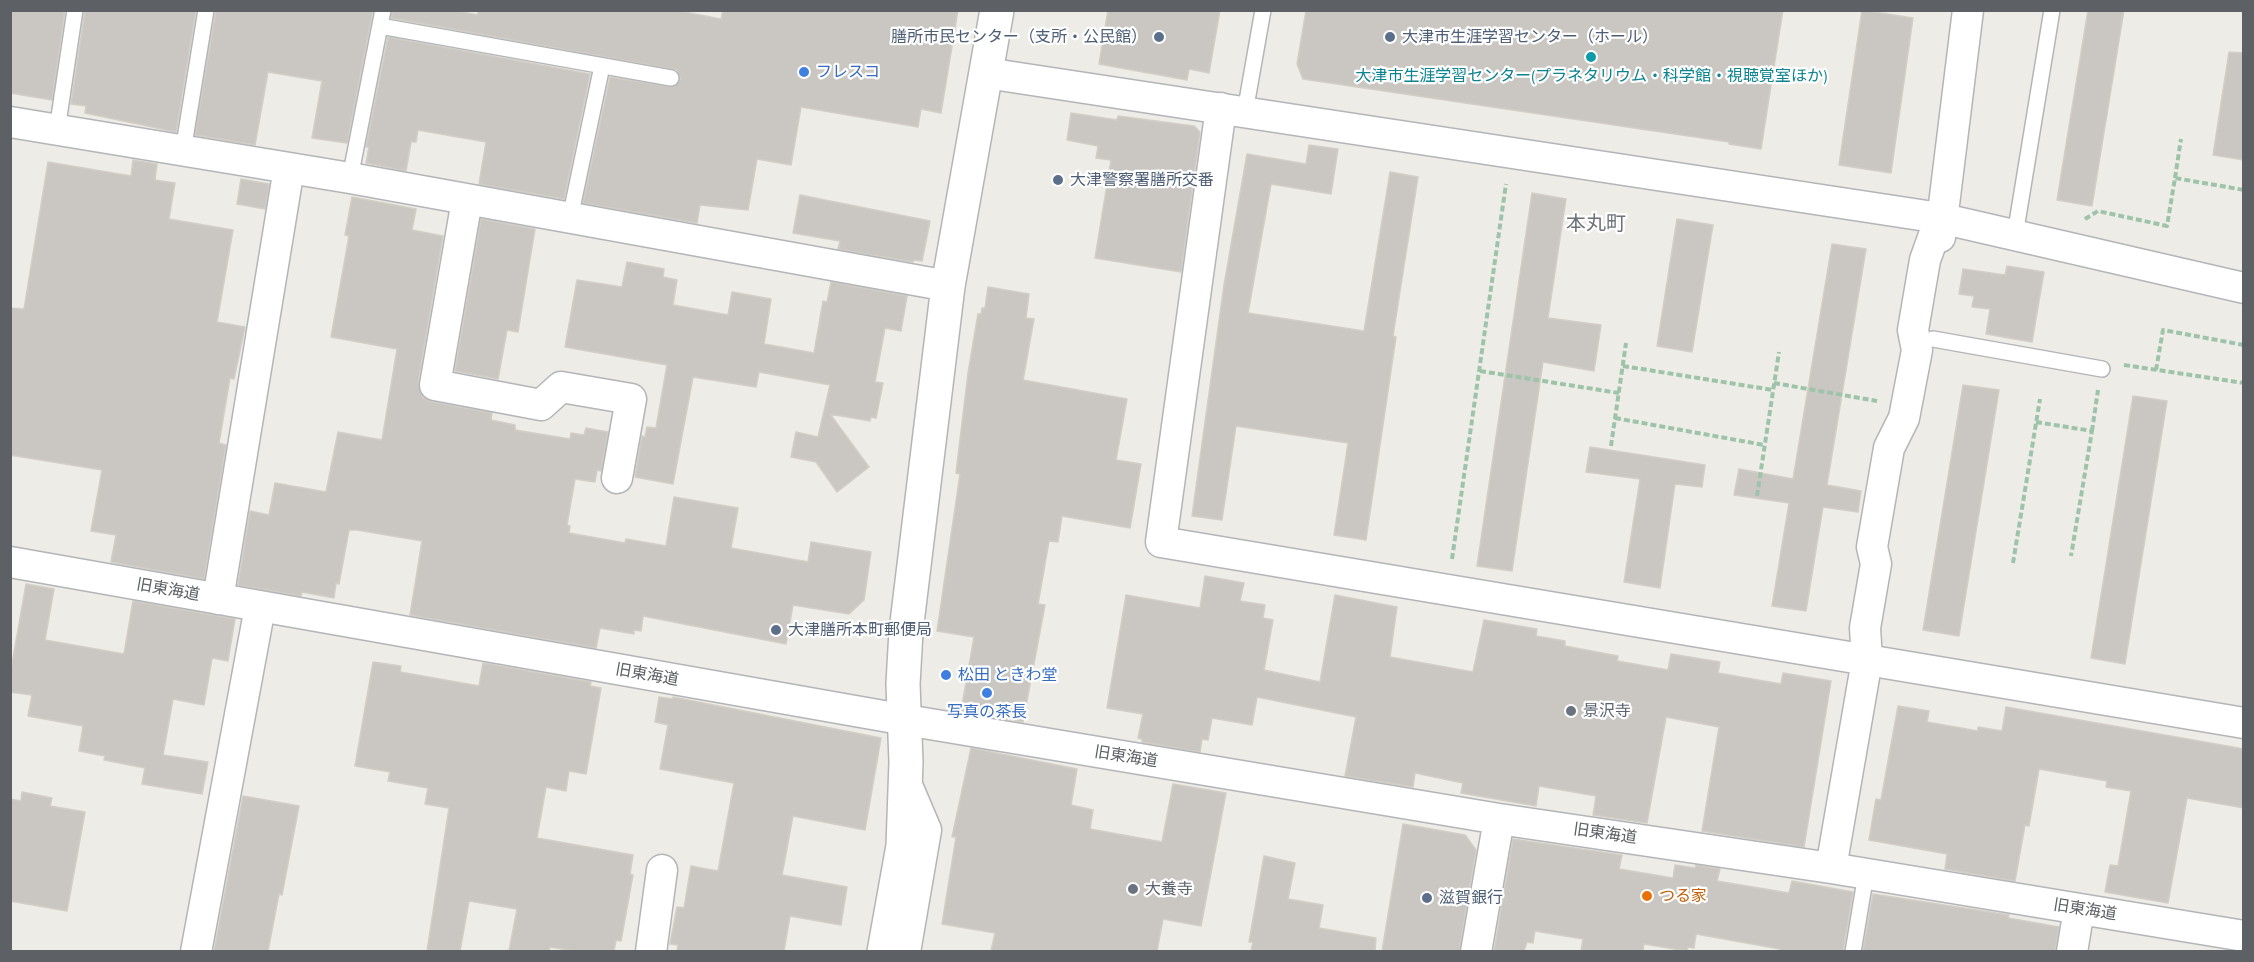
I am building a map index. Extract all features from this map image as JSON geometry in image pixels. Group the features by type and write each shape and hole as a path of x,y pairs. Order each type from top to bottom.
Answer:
{"street":[{"path":"884,951 903,846 906,720 903,684 906,631 948,286 997,10"},
{"path":"1867,660 1881,630 1894,552 1891,528 1900,471 1916,442 1934,329 1931,309 1940,263 1940,218 1968,10"},
{"path":"986,73 1940,218 2244,288"},
{"path":"1233,110 1161,542 2244,723"},
{"path":"10,122 351,178 948,286"},
{"path":"218,599 289,168"},
{"path":"467,200 435,385 541,405 561,387 631,399 617,478"},
{"path":"1831,868 1867,660 1865,628 1876,564 1872,547 1889,448 1904,418 1911,384 1917,350 1913,330 1924,260 1940,218"},
{"name":"旧東海道","path":"10,562 906,720 1499,819 1831,868 2244,936"},
{"path":"196,951 261,607"},
{"path":"905,951 926,830 906,783"},
{"path":"1476,951 1499,819"},
{"path":"651,951 662,870"},
{"path":"2072,951 2079,909"}],"lane":[{"path":"57,130 75,10"},
{"path":"183,151 206,10"},
{"path":"351,178 383,10"},
{"path":"1233,110 1263,10"},
{"path":"2015,235 2052,10"},
{"path":"380,26 671,78"},
{"path":"570,218 602,66"},
{"path":"1932,339 2102,369"},
{"path":"1853,951 1866,874"}],"path":[{"path":"2078,219 2084,220 2098,211 2167,226 2181,139"},
{"path":"1448,590 1508,176"},
{"path":"2175,178 2244,190"},
{"path":"2156,370 2163,330 2244,345"},
{"path":"1611,446 1626,343"},
{"path":"1756,496 1779,352"},
{"path":"2071,556 2102,369 2108,363 2244,383"},
{"path":"1623,366 1773,390"},
{"path":"1480,371 1619,393"},
{"path":"1774,383 1882,402"},
{"path":"2013,563 2040,399"},
{"path":"1615,418 1764,445"},
{"path":"2036,422 2092,431"}],"building":[{"path":"10,10 65,10 52,100 10,93"},
{"path":"85,10 196,10 176,132 85,113 86,106 71,104"},
{"path":"216,10 373,10 347,143 312,138 322,81 268,72 255,145 195,135"},
{"path":"393,10 452,10 478,15 478,10 674,10 721,19 723,10 958,10 941,113 921,109 918,127 801,107 791,165 757,159 748,210 700,205 697,223 583,203 610,77 674,87 681,79 677,70 391,18"},
{"name":"膳所市民センター（支所・公民館）","path":"1108,10 1220,10 1209,73 1189,69 1187,80 1099,64"},
{"path":"1306,10 1783,10 1761,149 1729,144 1729,142 1303,79 1297,64"},
{"path":"1862,10 1913,18 1891,173 1839,165"},
{"path":"2088,10 2124,10 2092,206 2057,200"},
{"path":"388,37 590,74 564,199 479,184 486,142 418,130 416,142 411,142 406,171 366,163 369,147 366,147"},
{"path":"2229,52 2244,53 2244,160 2213,155"},
{"path":"1071,113 1117,120 1118,116 1194,126 1200,132 1181,272 1095,258 1111,160 1096,158 1098,146 1067,140"},
{"path":"1309,145 1338,149 1331,194 1271,184 1248,313 1364,331 1390,172 1418,177 1393,336 1396,337 1366,540 1334,535 1348,443 1236,426 1222,520 1192,516 1224,285 1247,154 1306,164"},
{"path":"133,160 157,164 155,180 175,183 169,219 233,230 217,322 245,327 234,379 230,378 219,443 226,445 204,579 111,562 116,535 91,531 102,470 10,455 10,308 24,309 48,162 131,176"},
{"path":"241,179 269,184 265,209 237,204"},
{"path":"1532,193 1566,199 1548,318 1601,325 1594,371 1543,362 1512,571 1477,566"},
{"path":"800,195 930,221 922,261 914,260 913,262 838,249 840,241 793,233"},
{"path":"352,197 416,209 412,230 443,236 418,382 423,398 432,402 492,413 491,420 515,425 515,430 570,439 571,433 584,435 586,428 608,432 601,471 597,470 595,482 575,479 567,525 570,526 569,533 625,543 626,539 666,546 674,497 738,508 731,548 808,562 811,542 871,552 864,600 849,614 793,605 786,644 643,616 641,631 634,630 634,634 600,628 596,648 410,615 422,541 357,530 349,530 339,584 336,583 334,598 302,592 301,596 238,585 250,511 269,515 275,483 326,492 338,432 382,440 397,349 331,337 349,236 345,235"},
{"path":"481,219 535,229 518,332 507,330 498,379 455,371"},
{"path":"1677,219 1713,225 1692,352 1657,346"},
{"path":"1832,244 1866,249 1827,485 1861,491 1858,512 1823,507 1806,611 1772,606 1789,503 1734,495 1739,469 1793,479"},
{"path":"627,262 664,269 663,277 677,280 673,305 728,315 732,292 771,299 764,344 814,353 823,301 827,302 831,282 907,296 901,331 885,328 875,382 883,383 876,418 871,417 870,421 830,414 869,467 837,492 816,462 791,457 796,432 818,437 830,385 759,372 756,387 693,377 673,484 635,477 642,436 645,437 647,427 656,428 667,365 565,347 577,280 622,287"},
{"path":"2007,266 2044,272 2032,342 1986,334 1990,309 1972,307 1974,296 1959,294 1963,269 2005,275"},
{"path":"988,287 1029,294 1026,318 1034,319 1023,380 1127,399 1116,460 1141,464 1130,528 1062,516 1058,542 1049,541 1038,604 1045,605 1023,722 961,711 974,637 937,631 960,474 956,473 968,373 978,314 981,314 982,308 985,308"},
{"path":"1963,385 1999,390 1959,636 1923,630"},
{"path":"2133,396 2167,401 2125,664 2091,658"},
{"path":"1590,447 1705,465 1702,487 1675,484 1660,588 1624,582 1640,479 1586,472"},
{"path":"1205,576 1244,583 1240,601 1265,605 1263,618 1273,620 1264,670 1320,682 1335,595 1397,607 1390,657 1473,672 1484,620 1537,629 1536,636 1565,641 1565,646 1618,656 1617,661 1668,670 1671,654 1720,662 1718,673 1781,684 1783,673 1831,681 1804,847 1702,831 1719,727 1666,717 1647,823 1593,815 1596,796 1539,786 1536,806 1461,793 1463,783 1415,773 1413,787 1345,776 1356,717 1257,697 1252,725 1212,718 1208,740 1202,739 1200,752 1142,742 1142,739 1138,738 1143,714 1107,708 1126,595 1200,608"},
{"path":"26,584 54,589 45,640 124,654 133,601 235,619 228,661 212,658 204,705 173,699 163,755 208,762 202,794 142,784 145,768 104,760 105,756 79,751 83,726 28,716 32,695 10,692 10,675"},
{"path":"373,662 401,666 400,672 479,686 483,663 591,682 590,686 601,688 586,774 569,771 566,791 546,787 537,838 633,855 630,874 633,875 621,941 616,940 614,951 575,951 550,947 549,951 509,951 517,909 469,901 460,951 427,951 449,808 425,804 428,788 388,781 390,772 355,766"},
{"path":"659,697 673,699 673,697 881,738 865,830 793,816 782,875 847,887 841,925 790,916 784,951 677,951 678,945 670,944 677,907 684,908 691,866 718,871 734,783 660,769 668,725 655,722"},
{"path":"1898,706 1929,711 1927,722 1978,731 1978,727 2002,731 2006,707 2244,749 2244,808 2187,798 2168,903 2105,892 2110,865 2118,866 2131,791 2106,787 2107,781 2039,769 2029,826 2025,825 2015,881 1945,869 1947,854 1869,840 1876,799 1881,800"},
{"path":"971,748 1077,769 1071,805 1093,810 1090,829 1162,842 1173,784 1226,793 1201,926 1163,919 1157,951 991,951 995,933 942,924 956,837 952,837"},
{"path":"22,792 52,798 50,806 85,812 67,911 10,901 10,799 21,801"},
{"path":"243,796 299,806 282,895 279,894 268,951 214,951"},
{"name":"滋賀銀行","path":"1403,824 1465,835 1476,850 1459,951 1382,951"},
{"path":"1513,839 1622,855 1619,869 1673,878 1675,865 1695,868 1696,865 1720,869 1717,881 1789,893 1792,881 1853,892 1843,951 1779,951 1780,949 1696,934 1694,948 1688,947 1687,951 1644,944 1643,951 1581,951 1583,939 1535,931 1533,943 1527,942 1524,951 1494,951"},
{"path":"1264,856 1295,863 1288,899 1323,905 1319,928 1376,938 1375,951 1251,951 1253,942 1249,942"},
{"path":"1873,894 2009,915 2008,918 2059,927 2055,951 1863,951"}],"place":[{"name":"膳所市民センター（支所・公民館）","path":"1159,37"},
{"name":"大津市生涯学習センター（ホール）","path":"1390,37"},
{"name":"大津市生涯学習センター(プラネタリウム・科学館・視聴覚室ほか)","path":"1591,57"},
{"name":"フレスコ","path":"804,72"},
{"name":"大津警察署膳所交番","path":"1058,180"},
{"name":"大津膳所本町郵便局","path":"776,630"},
{"name":"松田 ときわ堂","path":"946,675"},
{"name":"写真の茶長","path":"987,693"},
{"name":"景沢寺","path":"1571,711"},
{"name":"大養寺","path":"1133,889"},
{"name":"つる家","path":"1647,896"},
{"name":"滋賀銀行","path":"1427,898"}],"district":[{"name":"本丸町","path":"1596,224"}]}
